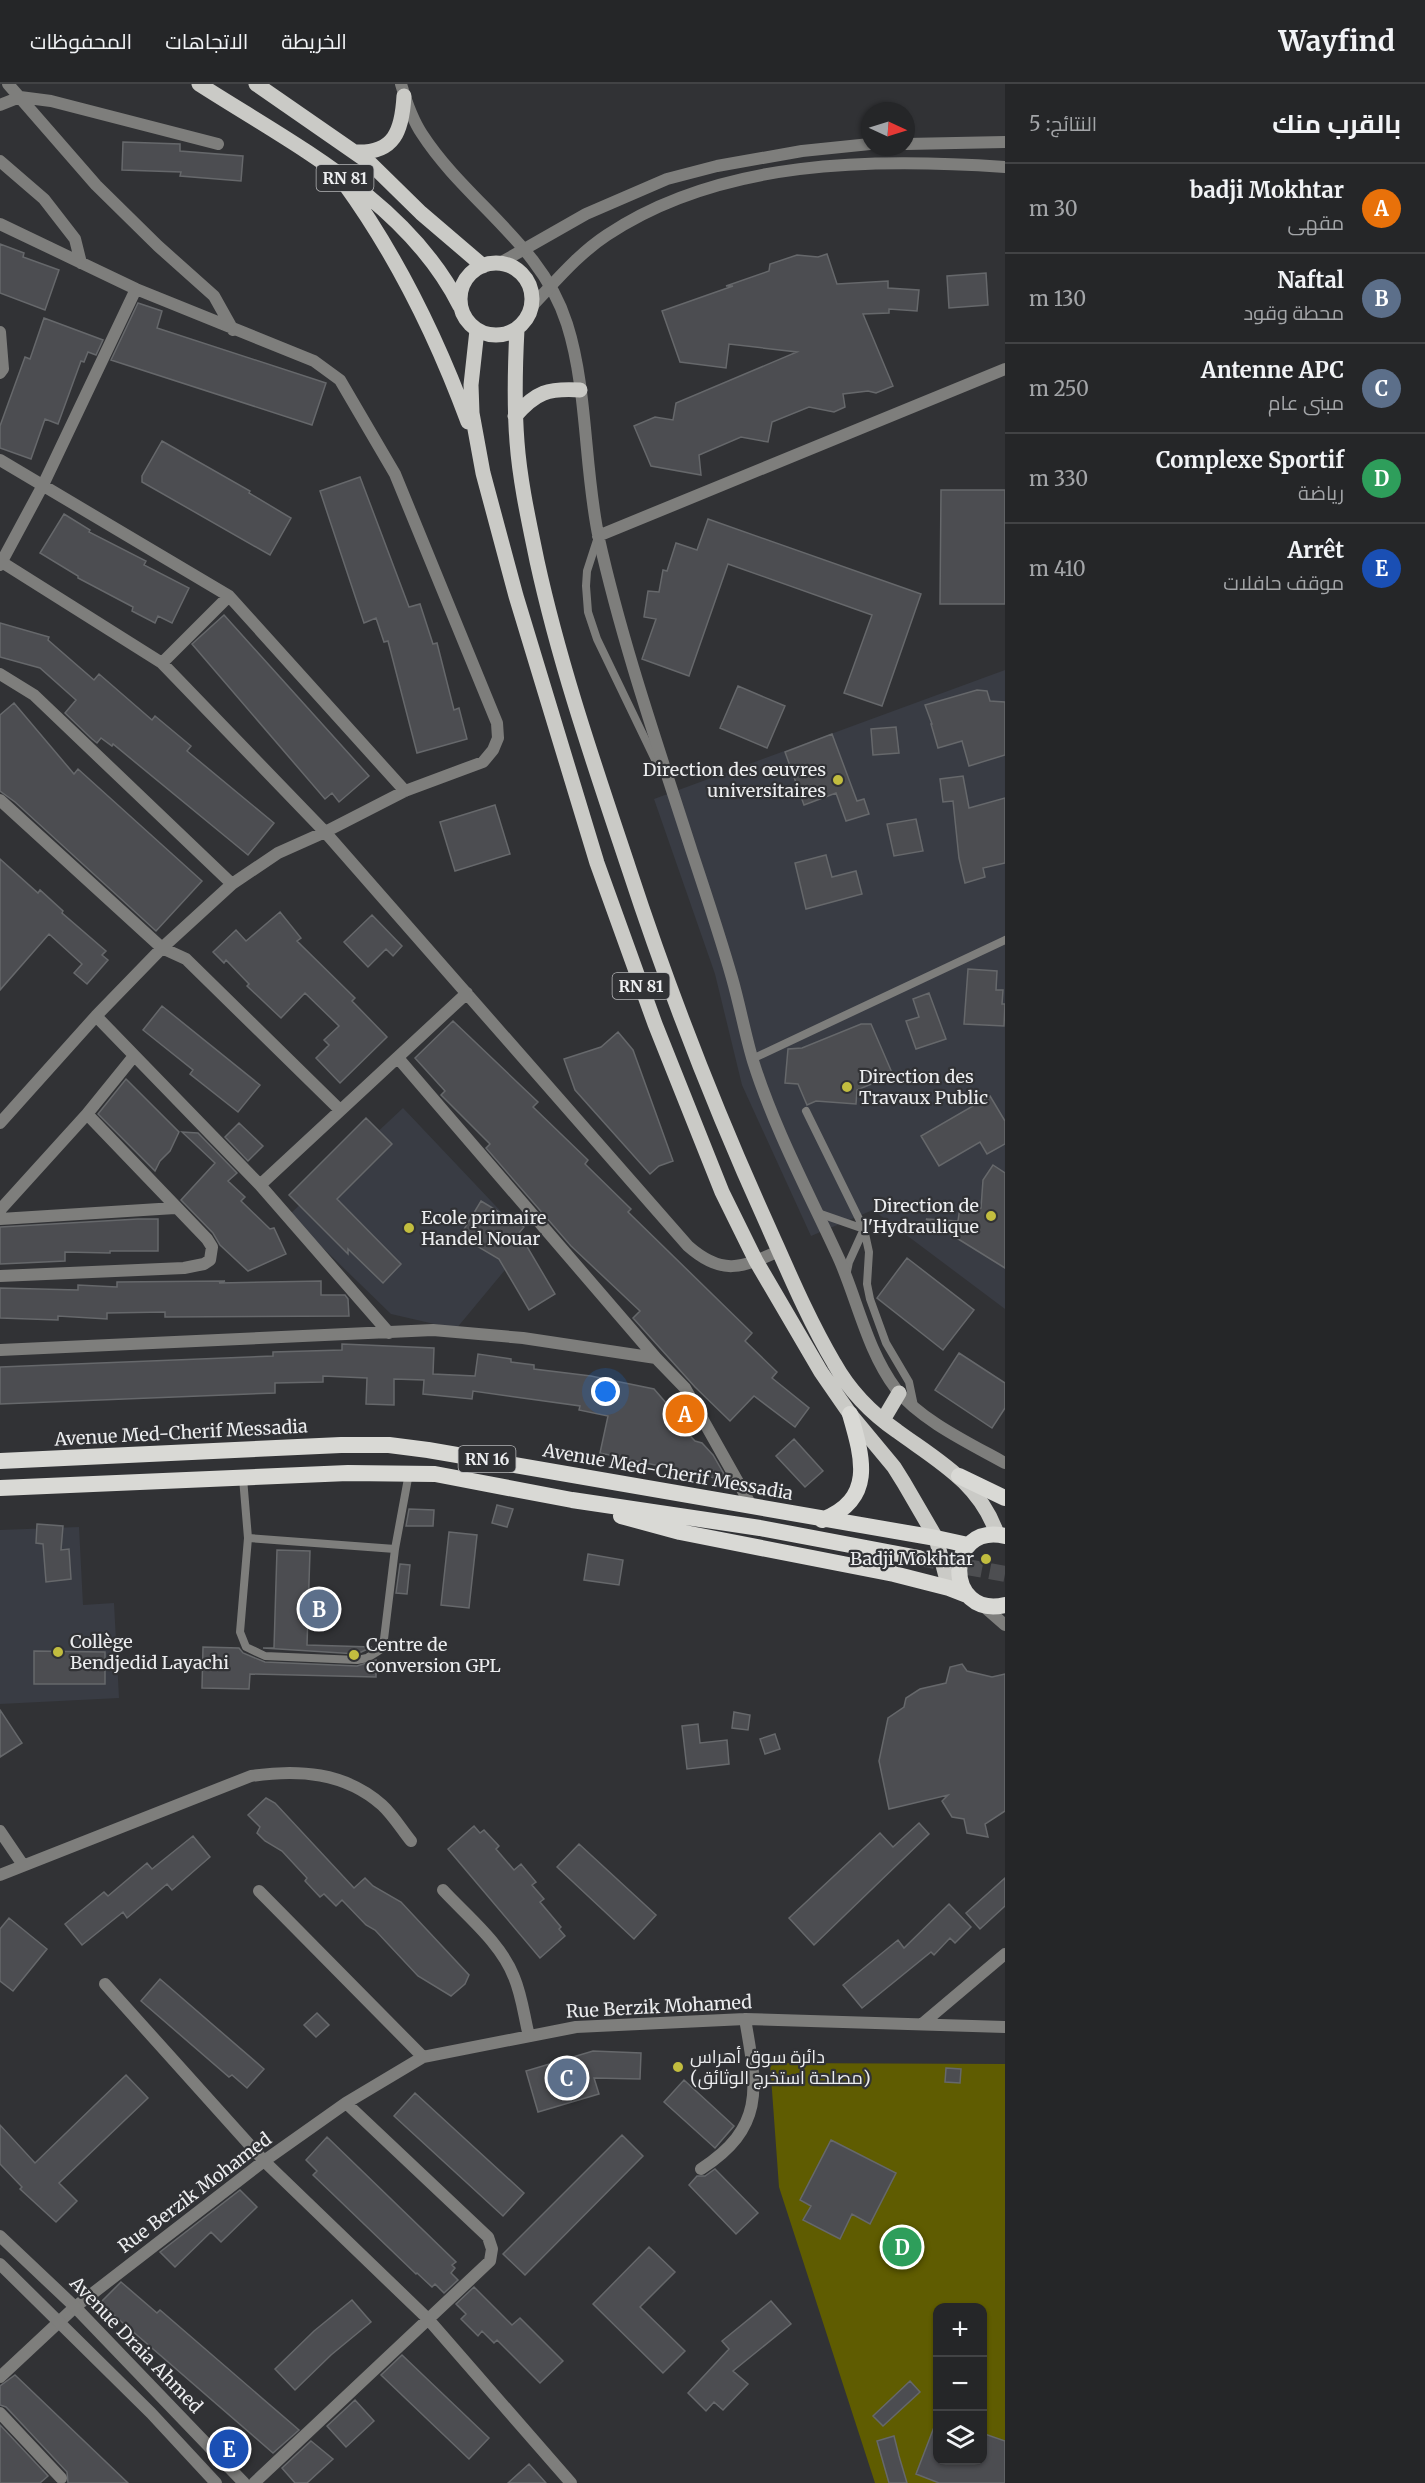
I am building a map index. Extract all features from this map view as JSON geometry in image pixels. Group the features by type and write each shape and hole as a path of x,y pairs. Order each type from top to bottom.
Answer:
{"highway":[{"path":"822,1520 836,1514 848,1504 857,1490 861,1477 860,1448 850,1414"},
{"name":"Avenue Med-Cherif Messadia","path":"0,1461 330,1445 389,1445 502,1462 968,1545"},
{"name":"RN 16","path":"0,1488 348,1473 435,1474 572,1500 760,1528 919,1558"},
{"path":"959,1476 1005,1498"},
{"path":"572,1500 651,1525 894,1574 950,1588 990,1607 1005,1605"},
{"path":"974,1600 959,1579 959,1561 968,1545 976,1539 1001,1535"}],"main road":[{"name":"RN 81","path":"199,84 364,192 401,227 439,271 460,306"},
{"name":"RN 81","path":"256,84 355,152 483,266"},
{"path":"355,152 378,150 394,138 402,119 403,90"},
{"name":"RN 81","path":"335,171 375,228 409,288 443,360 476,443 516,596 597,863 655,1024 722,1192 756,1261 821,1372 850,1414 894,1467 936,1538 950,1588"},
{"path":"500,263 510,266 525,278 532,297 528,315 517,329 497,336 477,330 469,324 460,306 462,286 474,270 500,263"},
{"name":"RN 81","path":"517,329 515,416 523,489 547,604 584,735 690,1045 725,1131 779,1251 835,1366 848,1386 883,1420 959,1476 982,1500 1001,1535"},
{"name":"RN 81","path":"476,443 471,386 477,330"},
{"path":"515,416 531,400 546,392 580,390"},
{"path":"883,1420 899,1393"}],"street":[{"path":"8,84 96,185 214,297 233,330"},
{"path":"403,90 416,123 433,149 525,249 551,286 568,326 580,390 587,462 598,536 627,646 732,977 752,1059 775,1118 846,1276 880,1361 899,1393 914,1406 1005,1463"},
{"path":"0,105 20,97 51,101 218,144"},
{"path":"915,144 1005,142"},
{"path":"500,263 586,214 667,179 717,166 802,151 861,145"},
{"path":"0,161 44,199 75,239 81,262"},
{"path":"531,307 580,256 605,236 639,214 686,195 765,174 838,165 896,162 1005,167"},
{"path":"0,225 136,289 314,361 340,380 395,474 497,723 498,738 493,750 483,762 405,791 278,853 232,884 162,948 96,1016 0,1123"},
{"path":"136,289 43,485 1,563 162,663 325,832 688,1246 702,1258 715,1265 728,1268 756,1261 779,1251"},
{"path":"0,332 3,369 0,373"},
{"path":"598,536 1005,369"},
{"path":"0,460 229,596 405,791"},
{"path":"162,663 229,596"},
{"path":"0,674 34,695 232,884"},
{"path":"0,800 162,948 186,958 340,1110"},
{"path":"260,1185 467,993"},
{"path":"96,1016 260,1185 389,1333"},
{"path":"0,1210 87,1114 134,1056"},
{"path":"398,1058 656,1358 685,1388 752,1506"},
{"path":"0,1276 162,1269 204,1264 210,1260 212,1247 87,1114"},
{"path":"0,1219 175,1208"},
{"path":"0,1350 433,1330 523,1338 656,1358"},
{"path":"974,1600 1005,1625"},
{"path":"0,1875 251,1776 296,1771 323,1775 355,1785 383,1806 411,1841"},
{"path":"0,1831 23,1864"},
{"path":"442,1890 496,1947 513,1974 529,2036"},
{"path":"259,1891 423,2057"},
{"path":"922,2024 1005,1954"},
{"path":"105,1984 264,2161 428,2319 572,2483"},
{"path":"701,2169 722,2154 736,2140 746,2126 753,2104 754,2079 745,2019"},
{"name":"Rue Berzik Mohamed","path":"0,2377 75,2307 264,2161 346,2103 423,2057 576,2027 745,2019 1005,2027"},
{"path":"254,2483 490,2261 492,2249 488,2237 346,2103"},
{"name":"Avenue Draia Ahmed","path":"0,2236 75,2307 244,2483"},
{"name":"Avenue Draia Ahmed","path":"0,2264 60,2320 216,2483"},
{"path":"0,2413 60,2481"}],"lane":[{"path":"598,536 587,571 588,612 597,639 677,805"},
{"path":"752,1059 1005,940"},
{"path":"806,1111 864,1229 869,1252 867,1284 870,1299 886,1343 909,1382 914,1406"},
{"path":"818,1213 864,1229"},
{"path":"846,1276 849,1262 864,1229"},
{"path":"243,1478 248,1538 240,1632 246,1647 265,1656 357,1660 367,1658 380,1650 384,1639 395,1549 409,1473"},
{"path":"248,1538 395,1549"}],"shaded area":[{"path":"1005,670 1005,1309 873,1210 811,1236 742,1085 715,974 654,799"},
{"name":"Ecole primaire Handel Nouar","path":"403,1108 529,1241 456,1329 391,1314 289,1215"},
{"name":"Collège Bendjedid Layachi","path":"79,1527 83,1605 114,1603 119,1698 0,1704 0,1530"},
{"path":"770,2063 1005,2064 1005,2483 875,2483 779,2187"}],"building":[{"path":"123,142 180,144 180,151 243,156 241,181 180,176 181,172 122,170"},
{"path":"0,244 24,253 23,257 59,270 45,310 0,293"},
{"path":"827,254 837,284 888,281 888,288 919,290 917,311 889,309 889,313 863,314 893,386 876,393 868,391 843,394 845,407 834,412 809,407 772,422 768,442 741,437 699,455 701,475 651,466 634,426 655,417 673,420 676,403 797,352 729,344 726,368 680,362 662,311 769,271 770,264 797,255 818,257"},
{"path":"986,273 988,305 949,308 947,276"},
{"path":"138,303 162,311 157,328 326,383 312,425 111,360"},
{"path":"44,318 103,340 96,355 88,352 84,362 81,361 58,424 45,419 31,459 0,448 0,426 25,357 30,359"},
{"path":"162,441 250,491 249,493 291,518 270,555 142,482 142,476"},
{"path":"360,477 409,607 420,604 433,644 437,643 454,710 459,708 467,739 417,753 388,641 384,642 376,618 364,623 320,491"},
{"path":"941,490 1005,490 1005,604 940,604"},
{"path":"64,514 90,530 89,532 146,561 144,565 189,588 172,623 158,616 155,623 132,611 133,607 78,578 40,553"},
{"path":"708,519 921,594 882,706 844,693 872,615 728,564 689,676 642,659 656,619 644,617 648,591 659,592 663,570 667,571 676,543 697,550"},
{"path":"224,615 369,776 339,802 332,793 325,799 192,644"},
{"path":"0,623 49,637 48,640 94,680 99,674 152,720 155,716 191,746 187,751 274,823 248,855 113,744 112,746 101,738 97,743 92,739 65,713 76,700 40,668 0,657"},
{"path":"738,686 785,706 767,748 720,728"},
{"path":"977,690 987,691 990,701 1005,702 1005,755 969,766 962,741 938,748 925,705"},
{"path":"14,703 74,774 78,769 202,881 156,931 15,802 0,791 0,715"},
{"path":"896,727 899,753 873,755 871,729"},
{"path":"832,734 857,801 864,799 869,814 846,821 836,793 804,805 785,752"},
{"path":"963,776 969,808 1005,798 1005,863 983,868 985,877 965,883 959,858 953,801 943,802 940,779"},
{"path":"495,805 510,854 455,871 440,822"},
{"path":"916,819 923,851 894,856 887,824"},
{"path":"826,855 832,877 856,871 862,894 806,909 795,863"},
{"path":"0,859 38,893 40,890 63,911 62,913 106,951 102,955 108,960 87,984 74,973 82,964 49,934 0,990"},
{"path":"280,912 301,938 297,941 355,998 352,1001 387,1037 340,1083 316,1058 329,1045 324,1040 339,1026 305,993 281,1018 247,986 249,984 226,960 224,963 213,952 236,930 246,941"},
{"path":"372,915 402,946 393,956 386,949 368,967 344,942"},
{"path":"968,969 997,971 996,990 1003,990 1002,1004 1005,1004 1004,1026 964,1024"},
{"path":"929,993 946,1039 916,1049 906,1021 919,1017 913,999"},
{"path":"162,1006 260,1085 238,1112 190,1074 193,1070 143,1030"},
{"path":"453,1021 538,1102 533,1107 588,1160 585,1164 631,1209 628,1212 752,1333 745,1341 777,1372 772,1378 809,1408 795,1427 754,1396 730,1421 695,1387 633,1318 640,1311 571,1246 486,1148 490,1144 441,1095 445,1091 415,1058"},
{"path":"861,1024 871,1024 893,1075 857,1090 856,1104 816,1101 807,1105 798,1084 785,1083 788,1049 802,1048"},
{"path":"618,1032 633,1050 673,1161 659,1166 650,1174 575,1090 564,1059 601,1047"},
{"path":"126,1079 179,1132 170,1151 160,1161 155,1171 98,1114"},
{"path":"990,1096 1005,1121 1005,1144 987,1154 980,1142 939,1166 921,1136"},
{"path":"366,1118 392,1144 337,1199 401,1264 383,1283 348,1249 348,1254 289,1195"},
{"path":"239,1123 263,1146 248,1161 225,1137"},
{"path":"182,1132 198,1133 237,1173 228,1181 245,1197 241,1201 270,1229 274,1228 286,1254 248,1271 220,1245 213,1233 181,1200 215,1163"},
{"path":"993,1165 1005,1173 1005,1268 926,1219 958,1221 960,1207 981,1208 983,1180"},
{"path":"481,1201 524,1227 519,1233 555,1294 529,1310 499,1259 460,1236"},
{"path":"158,1219 158,1251 65,1252 65,1261 0,1264 0,1227"},
{"path":"907,1258 974,1310 943,1350 877,1298"},
{"path":"225,1281 219,1283 321,1281 321,1295 345,1295 348,1299 349,1316 165,1317 165,1312 107,1313 107,1319 58,1316 58,1320 0,1318 0,1288 78,1290 78,1285 117,1287 117,1282"},
{"path":"342,1344 434,1348 433,1374 475,1376 478,1354 534,1365 534,1369 591,1376 654,1389 680,1419 679,1424 713,1455 728,1481 600,1453 608,1416 579,1410 580,1406 473,1391 472,1399 423,1394 424,1380 394,1379 394,1405 366,1404 367,1378 323,1376 323,1382 275,1383 275,1393 0,1404 0,1367 273,1356 273,1352 342,1350"},
{"path":"959,1353 1005,1383 1005,1408 992,1428 935,1390"},
{"path":"794,1439 823,1471 805,1487 776,1456"},
{"path":"497,1505 513,1509 507,1527 492,1523"},
{"path":"409,1509 434,1510 433,1526 406,1526"},
{"path":"37,1524 63,1526 61,1550 69,1549 71,1579 46,1582 43,1544 36,1543"},
{"path":"449,1532 477,1535 469,1608 441,1605"},
{"path":"277,1550 310,1551 307,1645 372,1647 357,1654 263,1648 274,1648"},
{"path":"588,1554 623,1560 619,1585 584,1580"},
{"path":"400,1564 410,1565 407,1594 396,1593"},
{"path":"203,1647 239,1648 243,1653 265,1662 357,1666 376,1660 376,1677 250,1674 249,1689 202,1688"},
{"path":"34,1651 105,1652 105,1684 34,1684"},
{"path":"962,1664 967,1671 992,1677 1005,1674 1005,1811 985,1824 988,1837 967,1833 964,1819 952,1817 942,1801 948,1795 889,1809 879,1761 888,1718 904,1707 906,1698 920,1689 946,1683 950,1667"},
{"path":"0,1710 22,1743 0,1757"},
{"path":"734,1712 750,1715 748,1730 732,1728"},
{"path":"698,1724 700,1743 727,1740 729,1764 687,1769 682,1726"},
{"path":"775,1734 780,1749 765,1754 760,1739"},
{"path":"266,1798 275,1803 354,1888 365,1878 373,1886 401,1902 469,1975 465,1984 451,1996 418,1976 375,1930 366,1925 342,1900 336,1906 324,1894 320,1897 305,1881 307,1878 282,1851 265,1841 257,1833 260,1827 248,1815"},
{"path":"919,1823 929,1834 814,1945 789,1918 880,1833 893,1847"},
{"path":"474,1826 480,1833 484,1830 499,1846 496,1849 514,1870 521,1864 536,1882 532,1885 544,1899 540,1902 561,1927 559,1929 565,1936 540,1958 448,1849"},
{"path":"193,1836 210,1857 172,1890 167,1884 127,1918 123,1912 82,1945 65,1924 104,1892 108,1896 147,1863 152,1869"},
{"path":"579,1844 656,1915 634,1939 557,1867"},
{"path":"1005,1878 1005,1906 980,1929 966,1913"},
{"path":"949,1904 971,1927 955,1943 950,1938 934,1955 931,1952 862,2008 843,1985 898,1940 904,1948"},
{"path":"9,1918 47,1949 13,1991 0,1981 0,1929"},
{"path":"160,1979 264,2069 247,2088 232,2075 229,2077 141,2001"},
{"path":"317,2013 329,2025 316,2037 304,2025"},
{"path":"593,2051 641,2053 640,2079 594,2078 599,2094 538,2112 526,2071"},
{"path":"946,2068 961,2069 960,2083 945,2082"},
{"path":"126,2075 148,2098 59,2183 77,2201 56,2222 20,2189 22,2187 0,2164 0,2125 35,2163"},
{"path":"684,2080 734,2126 715,2148 664,2102"},
{"path":"415,2093 524,2193 503,2216 394,2116"},
{"path":"622,2135 643,2156 525,2275 503,2254"},
{"path":"327,2137 456,2262 452,2265 455,2268 451,2273 458,2280 444,2293 435,2284 432,2287 416,2274 313,2175 317,2171 306,2160"},
{"path":"831,2140 896,2173 870,2224 852,2214 840,2239 803,2220 811,2206 800,2200"},
{"path":"715,2169 758,2213 736,2234 689,2185 697,2176 705,2176"},
{"path":"240,2190 257,2207 221,2242 211,2232 175,2267 160,2252"},
{"path":"649,2247 675,2272 640,2307 685,2351 663,2373 593,2304"},
{"path":"121,2282 157,2313 160,2310 299,2430 273,2453 100,2303"},
{"path":"474,2287 512,2325 520,2318 563,2361 540,2383 497,2340 494,2343 482,2331 478,2336 461,2319 466,2314 456,2304"},
{"path":"352,2300 371,2322 331,2355 295,2390 275,2369 314,2331"},
{"path":"771,2301 791,2324 733,2371 748,2384 723,2410 714,2402 706,2411 688,2393 729,2349 722,2341"},
{"path":"402,2355 489,2438 469,2459 381,2375"},
{"path":"15,2375 128,2483 68,2483 67,2472 6,2407 0,2405 0,2386"},
{"path":"910,2381 920,2392 883,2426 873,2416"},
{"path":"355,2400 374,2421 346,2447 327,2426"},
{"path":"0,2425 48,2476 40,2483 0,2483"},
{"path":"933,2430 933,2465 987,2465 987,2435 1005,2441 1005,2483 939,2483 916,2474"},
{"path":"894,2436 907,2483 889,2483 877,2441"},
{"path":"311,2441 333,2459 307,2483 295,2483 282,2468"},
{"path":"529,2464 546,2483 508,2483"}],"tunnel":[{"path":"919,1558 1005,1574"}],"place":[{"name":"Direction des œuvres universitaires","path":"838,780"},
{"name":"Direction des Travaux Public","path":"847,1087"},
{"name":"Direction de l'Hydraulique","path":"991,1216"},
{"name":"Ecole primaire Handel Nouar","path":"409,1228"},
{"name":"badji Mokhtar","path":"685,1414"},
{"name":"Badji Mokhtar","path":"986,1559"},
{"name":"Naftal","path":"319,1609"},
{"name":"Collège Bendjedid Layachi","path":"58,1652"},
{"name":"Centre de conversion GPL","path":"354,1655"},
{"name":"دائرة سوق أهراس (مصلحة استخرج الوثائق)","path":"678,2067"},
{"name":"Antenne APC","path":"567,2078"},
{"name":"Complexe Sportif","path":"902,2247"},
{"name":"Arrêt","path":"229,2449"}]}
